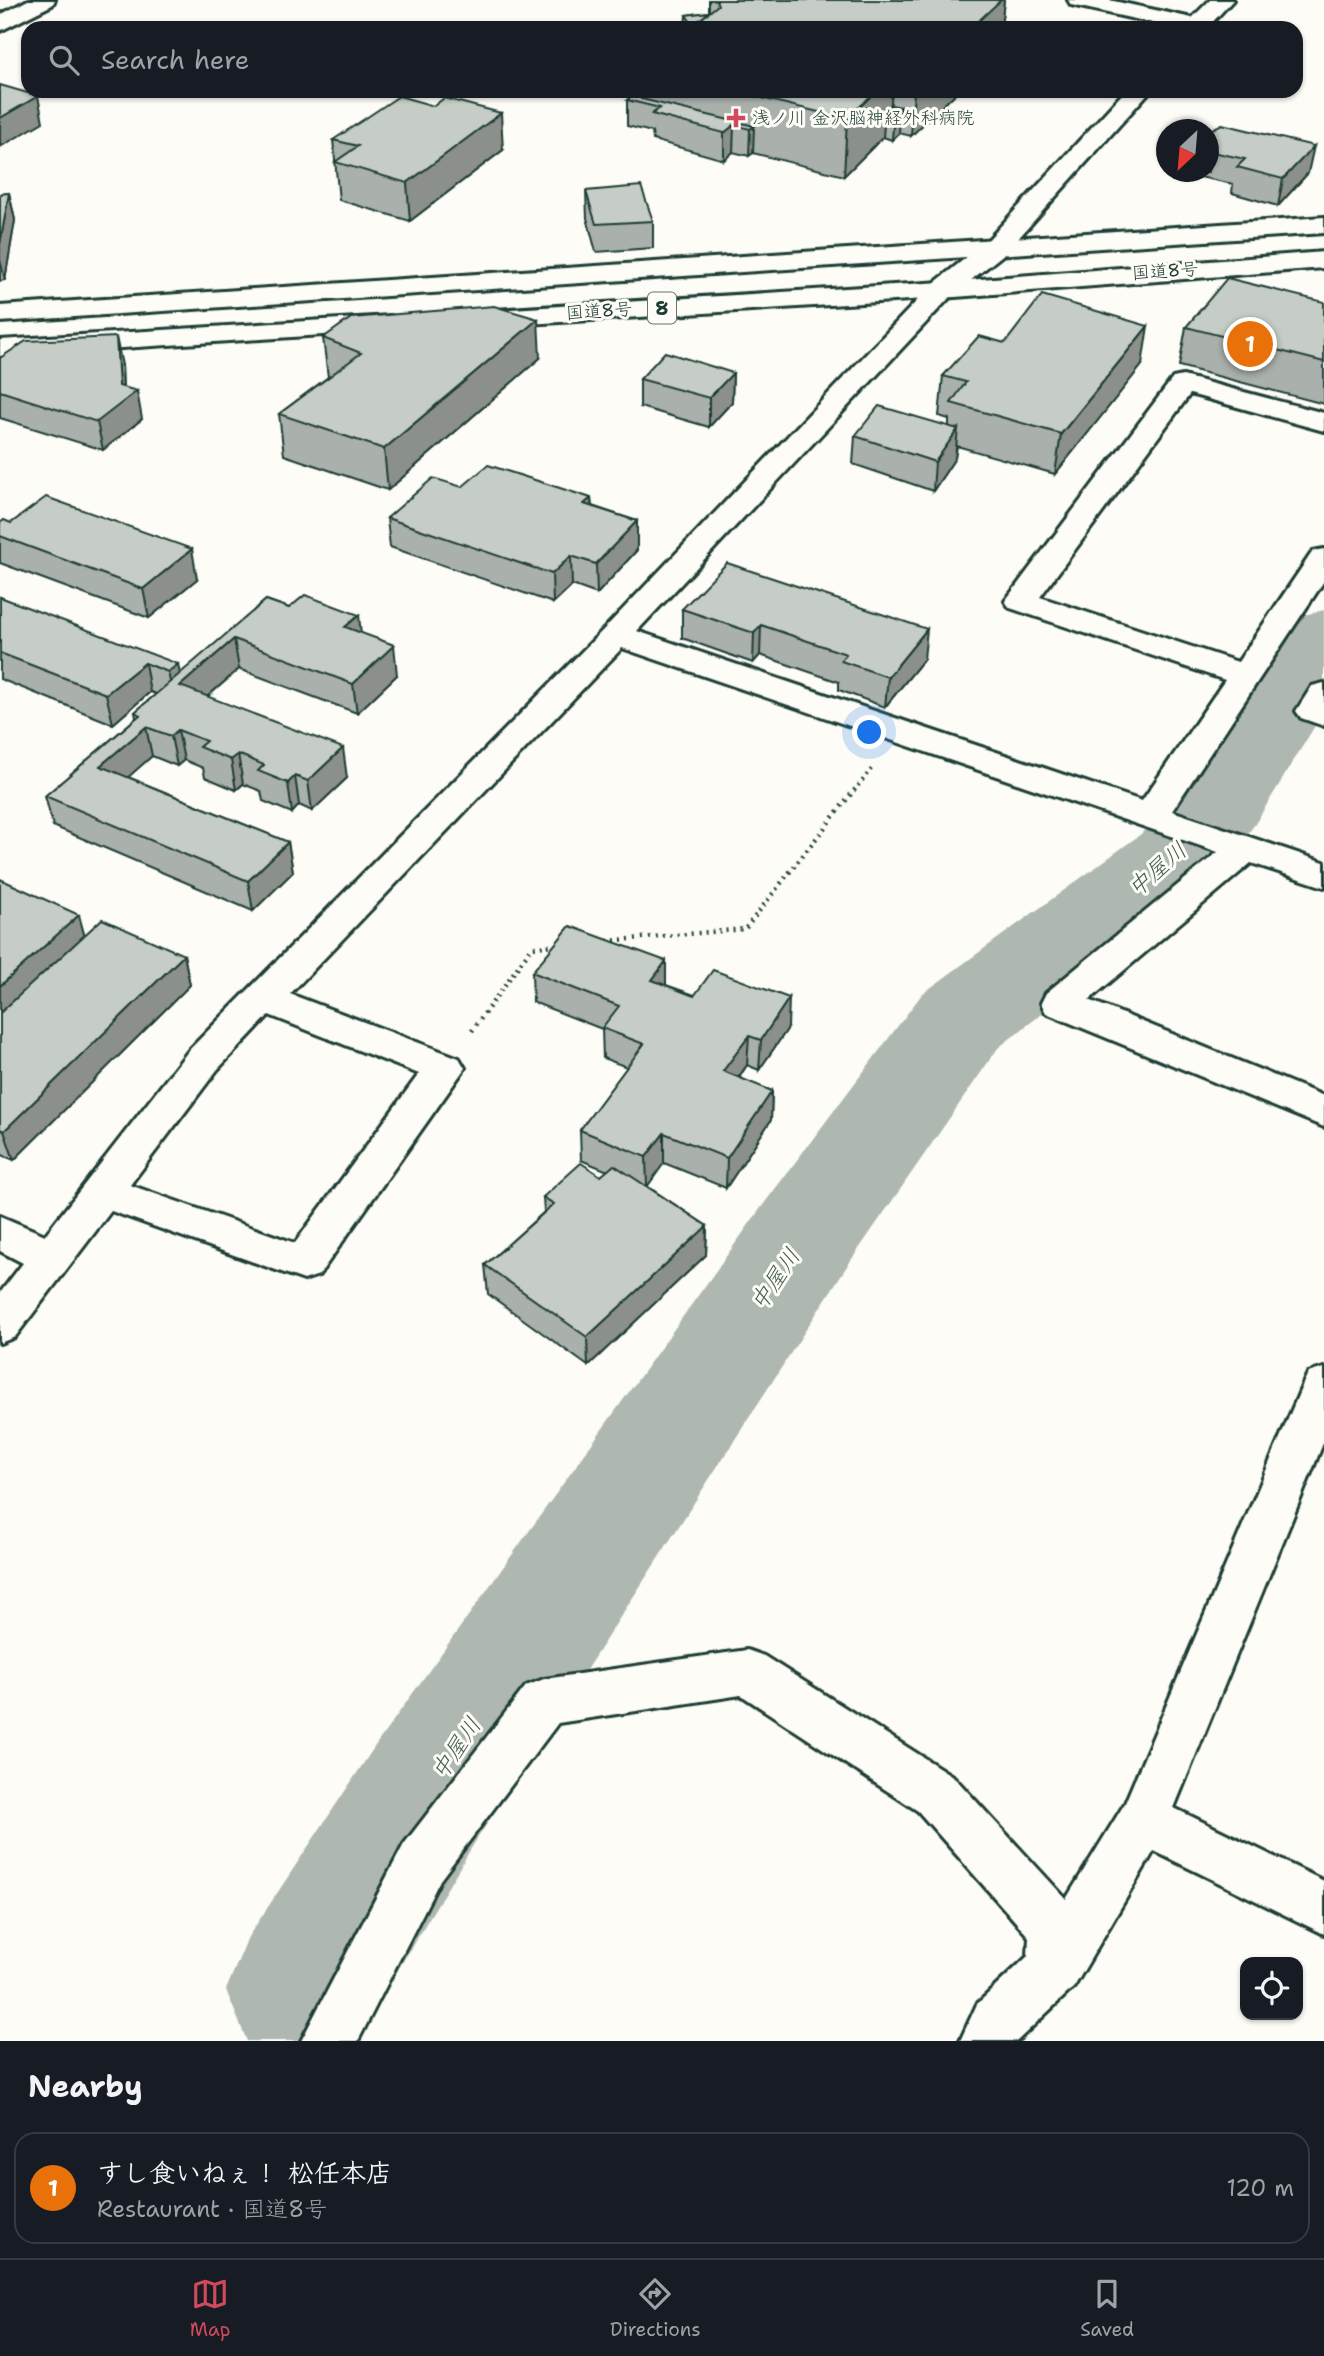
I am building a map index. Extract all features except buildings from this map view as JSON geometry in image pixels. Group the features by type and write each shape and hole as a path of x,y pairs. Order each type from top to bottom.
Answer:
{"main road":[{"path":"0,24 44,0"},
{"path":"1079,0 1170,21"},
{"path":"1202,21 1222,0"},
{"path":"0,5 24,11"},
{"path":"0,1325 203,1060 616,635 942,290 996,247 1132,98"},
{"name":"国道8号","path":"0,314 1324,225"},
{"name":"国道8号","path":"457,320 942,290 1324,260"},
{"path":"0,348 415,323"},
{"path":"1245,675 1021,601 1183,384 1324,422"},
{"path":"1162,819 1245,675 1324,558"},
{"path":"616,635 1324,875"},
{"path":"1324,693 1312,711 1324,715"},
{"path":"1231,844 1060,1003 1324,1112"},
{"path":"101,1191 304,1264 445,1068 263,998"},
{"path":"0,1232 50,1257"},
{"path":"988,2041 996,2023 1055,1968 1144,1820 1324,1386"},
{"path":"329,2041 422,1862 544,1702 747,1672 936,1794 1056,1927 1055,1968"},
{"path":"1144,1820 1324,1908"}],"path":[{"path":"599,942 746,929 901,731"},
{"path":"445,1068 532,947 559,945"}],"waterway":[{"name":"中屋川","path":"301,1990 425,1794 804,1237 960,1021 1176,858 1221,802 1324,637"}],"place":[{"name":"浅ノ川 金沢脳神経外科病院","path":"736,118"},
{"name":"すし食いねぇ！ 松任本店","path":"1250,344"}]}
